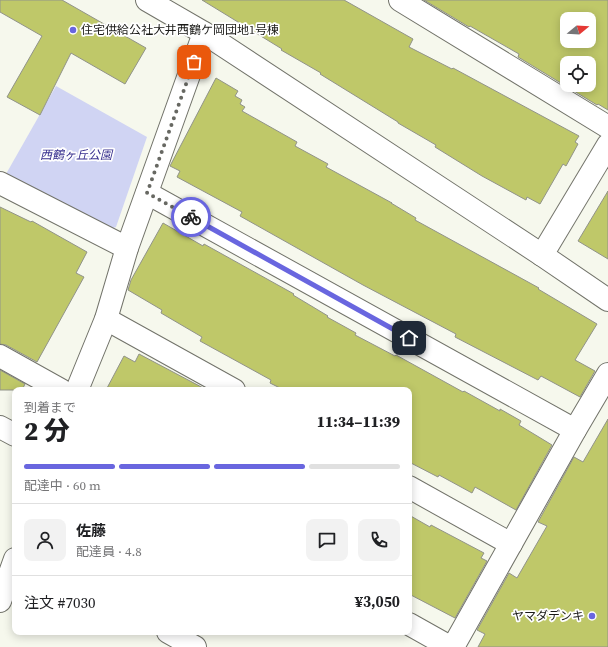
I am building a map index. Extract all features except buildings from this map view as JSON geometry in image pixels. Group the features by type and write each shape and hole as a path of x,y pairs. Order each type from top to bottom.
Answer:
{"street":[{"path":"147,0 204,33 608,300"},
{"path":"407,2 608,127"},
{"path":"78,387 106,319 127,248 204,33"},
{"path":"542,255 608,145"},
{"path":"0,183 127,248"},
{"path":"147,193 575,430"},
{"path":"106,319 229,387"},
{"path":"0,356 56,387"},
{"path":"453,647 608,374"},
{"path":"0,427 12,433"},
{"path":"412,489 511,544"},
{"path":"0,601 12,567"},
{"path":"412,626 450,647"},
{"path":"173,635 195,647"}],"green space":[{"name":"西鶴ヶ丘公園","path":"56,86 147,137 116,227 108,230 6,174"}],"way so far":[{"path":"191,217 147,193 194,62"}],"place":[{"name":"住宅供給公社大井西鶴ケ岡団地1号棟","path":"73,30"},
{"name":"ヤマダデンキ","path":"592,616"}],"route":[{"path":"191,217 409,338"}]}
